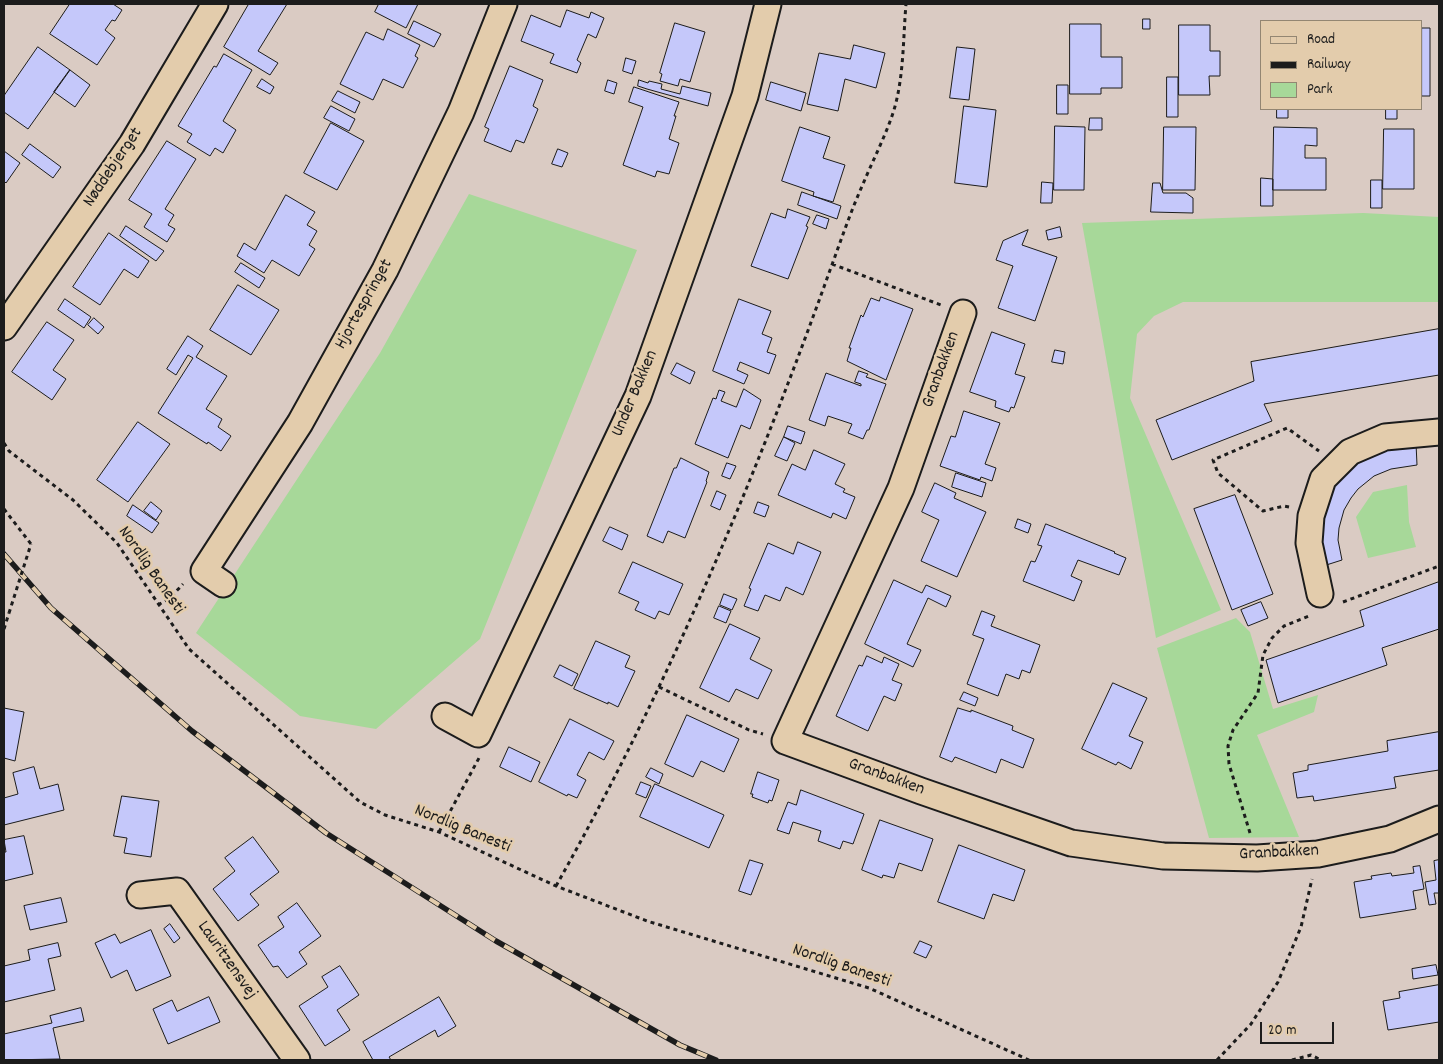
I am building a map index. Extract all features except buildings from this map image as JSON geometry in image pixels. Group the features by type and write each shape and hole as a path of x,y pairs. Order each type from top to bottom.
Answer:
{"street":[{"name":"Nøddebjerget","path":"4,327 132,144 214,4"},
{"name":"Hjortespringet","path":"214,577 385,270 461,112 504,4"},
{"name":"Under Bakken","path":"478,734 638,396 745,96 768,4"},
{"name":"Granbakken","path":"963,313 901,488 785,741 920,791 1071,842 1163,856 1257,858 1318,854 1390,839 1439,819"},
{"path":"1318,603 1309,543 1312,514 1323,479 1350,452 1385,437 1439,432"},
{"path":"445,716 478,734"},
{"name":"Lauritzensvej","path":"140,895 177,891 297,1060"}],"path":[{"path":"556,886 588,829 659,687 733,522 789,384 855,202 893,112 900,77 906,4"},
{"path":"832,264 963,313"},
{"path":"1312,514 1284,506 1263,510 1218,473 1213,460 1287,428 1337,465"},
{"name":"Nordlig Banesti","path":"4,444 9,451 73,500 116,543 189,649 360,802 384,815 439,832 556,886 648,921 869,988 1029,1060"},
{"path":"4,509 31,544 4,629"},
{"path":"1343,603 1439,566"},
{"path":"158,605 170,598 189,578 214,577"},
{"path":"1257,858 1229,764 1228,746 1233,730 1258,693 1263,655 1272,638 1284,626 1318,603"},
{"path":"659,687 749,730"},
{"path":"439,832 480,759 478,734"},
{"path":"1217,1060 1251,1024 1278,982 1301,927 1318,854"},
{"path":"1292,1060 1311,1056 1322,1060"}],"green space":[{"path":"469,194 637,250 480,639 376,729 300,716 196,633 380,353"},
{"path":"1363,213 1439,217 1439,302 1183,302 1154,316 1137,334 1130,398 1221,610 1156,638 1082,223"},
{"path":"1407,485 1409,522 1416,547 1368,558 1356,517 1373,492"},
{"path":"1236,618 1250,632 1273,709 1318,695 1314,712 1257,735 1299,837 1209,838 1157,648"}],"railway":[{"path":"4,554 51,608 192,731 326,833 496,941 680,1045 716,1060"}]}
